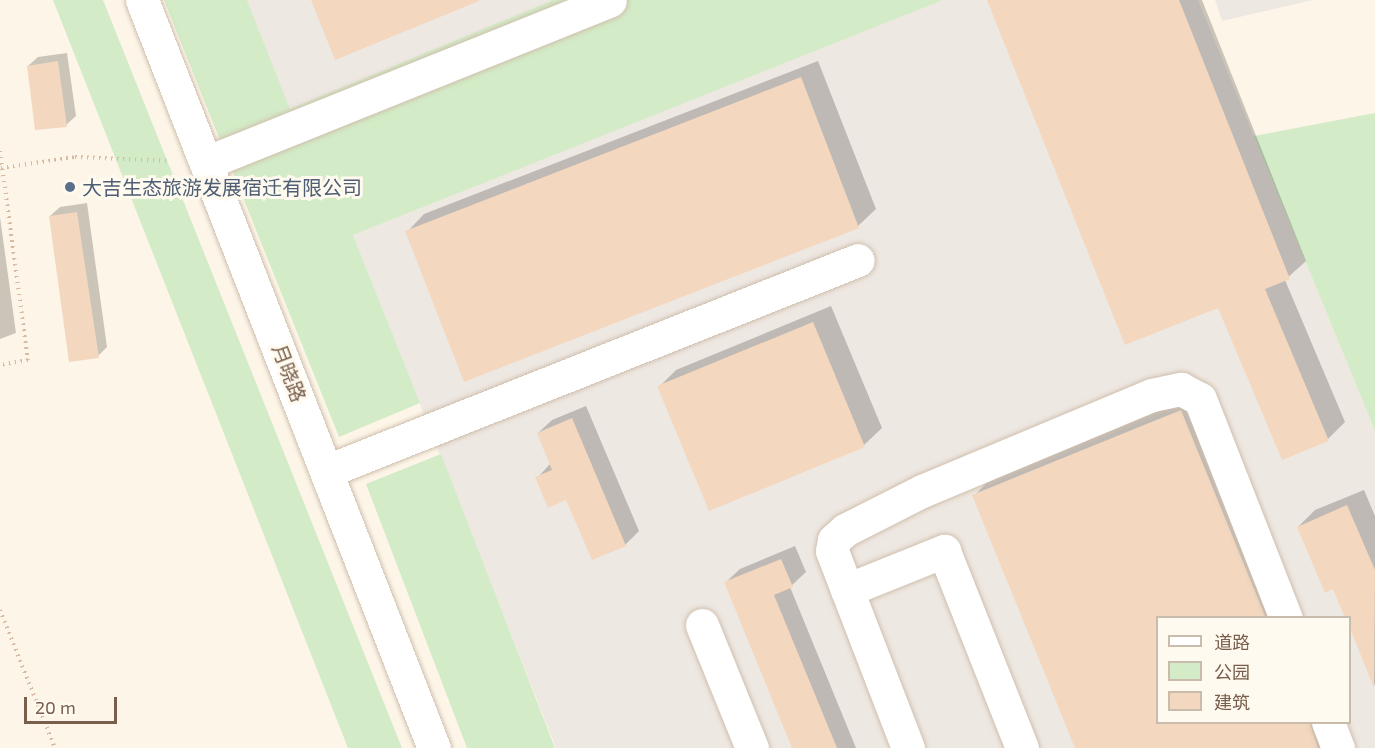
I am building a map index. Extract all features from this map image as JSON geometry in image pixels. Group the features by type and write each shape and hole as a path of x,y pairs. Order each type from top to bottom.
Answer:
{"street":[{"name":"月晓路","path":"142,0 208,162 434,748"},
{"path":"208,162 610,0"},
{"path":"327,471 858,260"},
{"path":"908,748 832,552 834,540 845,530 933,486 1152,395 1180,389 1200,399 1285,616"},
{"path":"847,590 944,551 1022,748"},
{"path":"702,625 752,748"},
{"path":"1328,724 1338,748"}],"path":[{"path":"0,152 28,360 0,364"},
{"path":"1,168 75,157 208,162"},
{"path":"0,610 55,748"}],"shaded area":[{"path":"247,0 554,0 290,110"},
{"path":"941,0 1198,0 1375,431 1375,748 556,748 353,235"},
{"path":"1215,0 1313,0 1222,21"}],"green space":[{"path":"53,0 103,0 402,748 348,748"},
{"path":"164,0 247,0 290,109 553,0 943,0 353,235 420,403 339,437"},
{"path":"1375,113 1375,431 1254,136"},
{"path":"441,454 555,748 467,748 366,484"}],"building":[{"path":"311,0 479,0 479,1 335,60"},
{"path":"987,0 1179,0 1290,279 1265,289 1329,441 1282,460 1218,308 1125,345"},
{"path":"58,61 67,127 35,130 27,66"},
{"path":"801,77 859,228 464,382 405,231"},
{"path":"77,212 99,358 69,362 49,216"},
{"path":"813,322 865,447 709,511 657,386"},
{"path":"1181,410 1265,616 1156,616 1156,724 1310,724 1318,748 1075,748 972,495"},
{"path":"572,418 626,546 592,560 566,500 548,508 535,477 552,470 537,433"},
{"path":"1347,505 1375,570 1374,688 1351,630 1351,616 1344,616 1333,589 1325,593 1297,527"},
{"path":"781,559 793,587 774,595 837,748 792,748 724,582"}],"place":[{"name":"大吉生态旅游发展宿迁有限公司","path":"70,187"}]}
